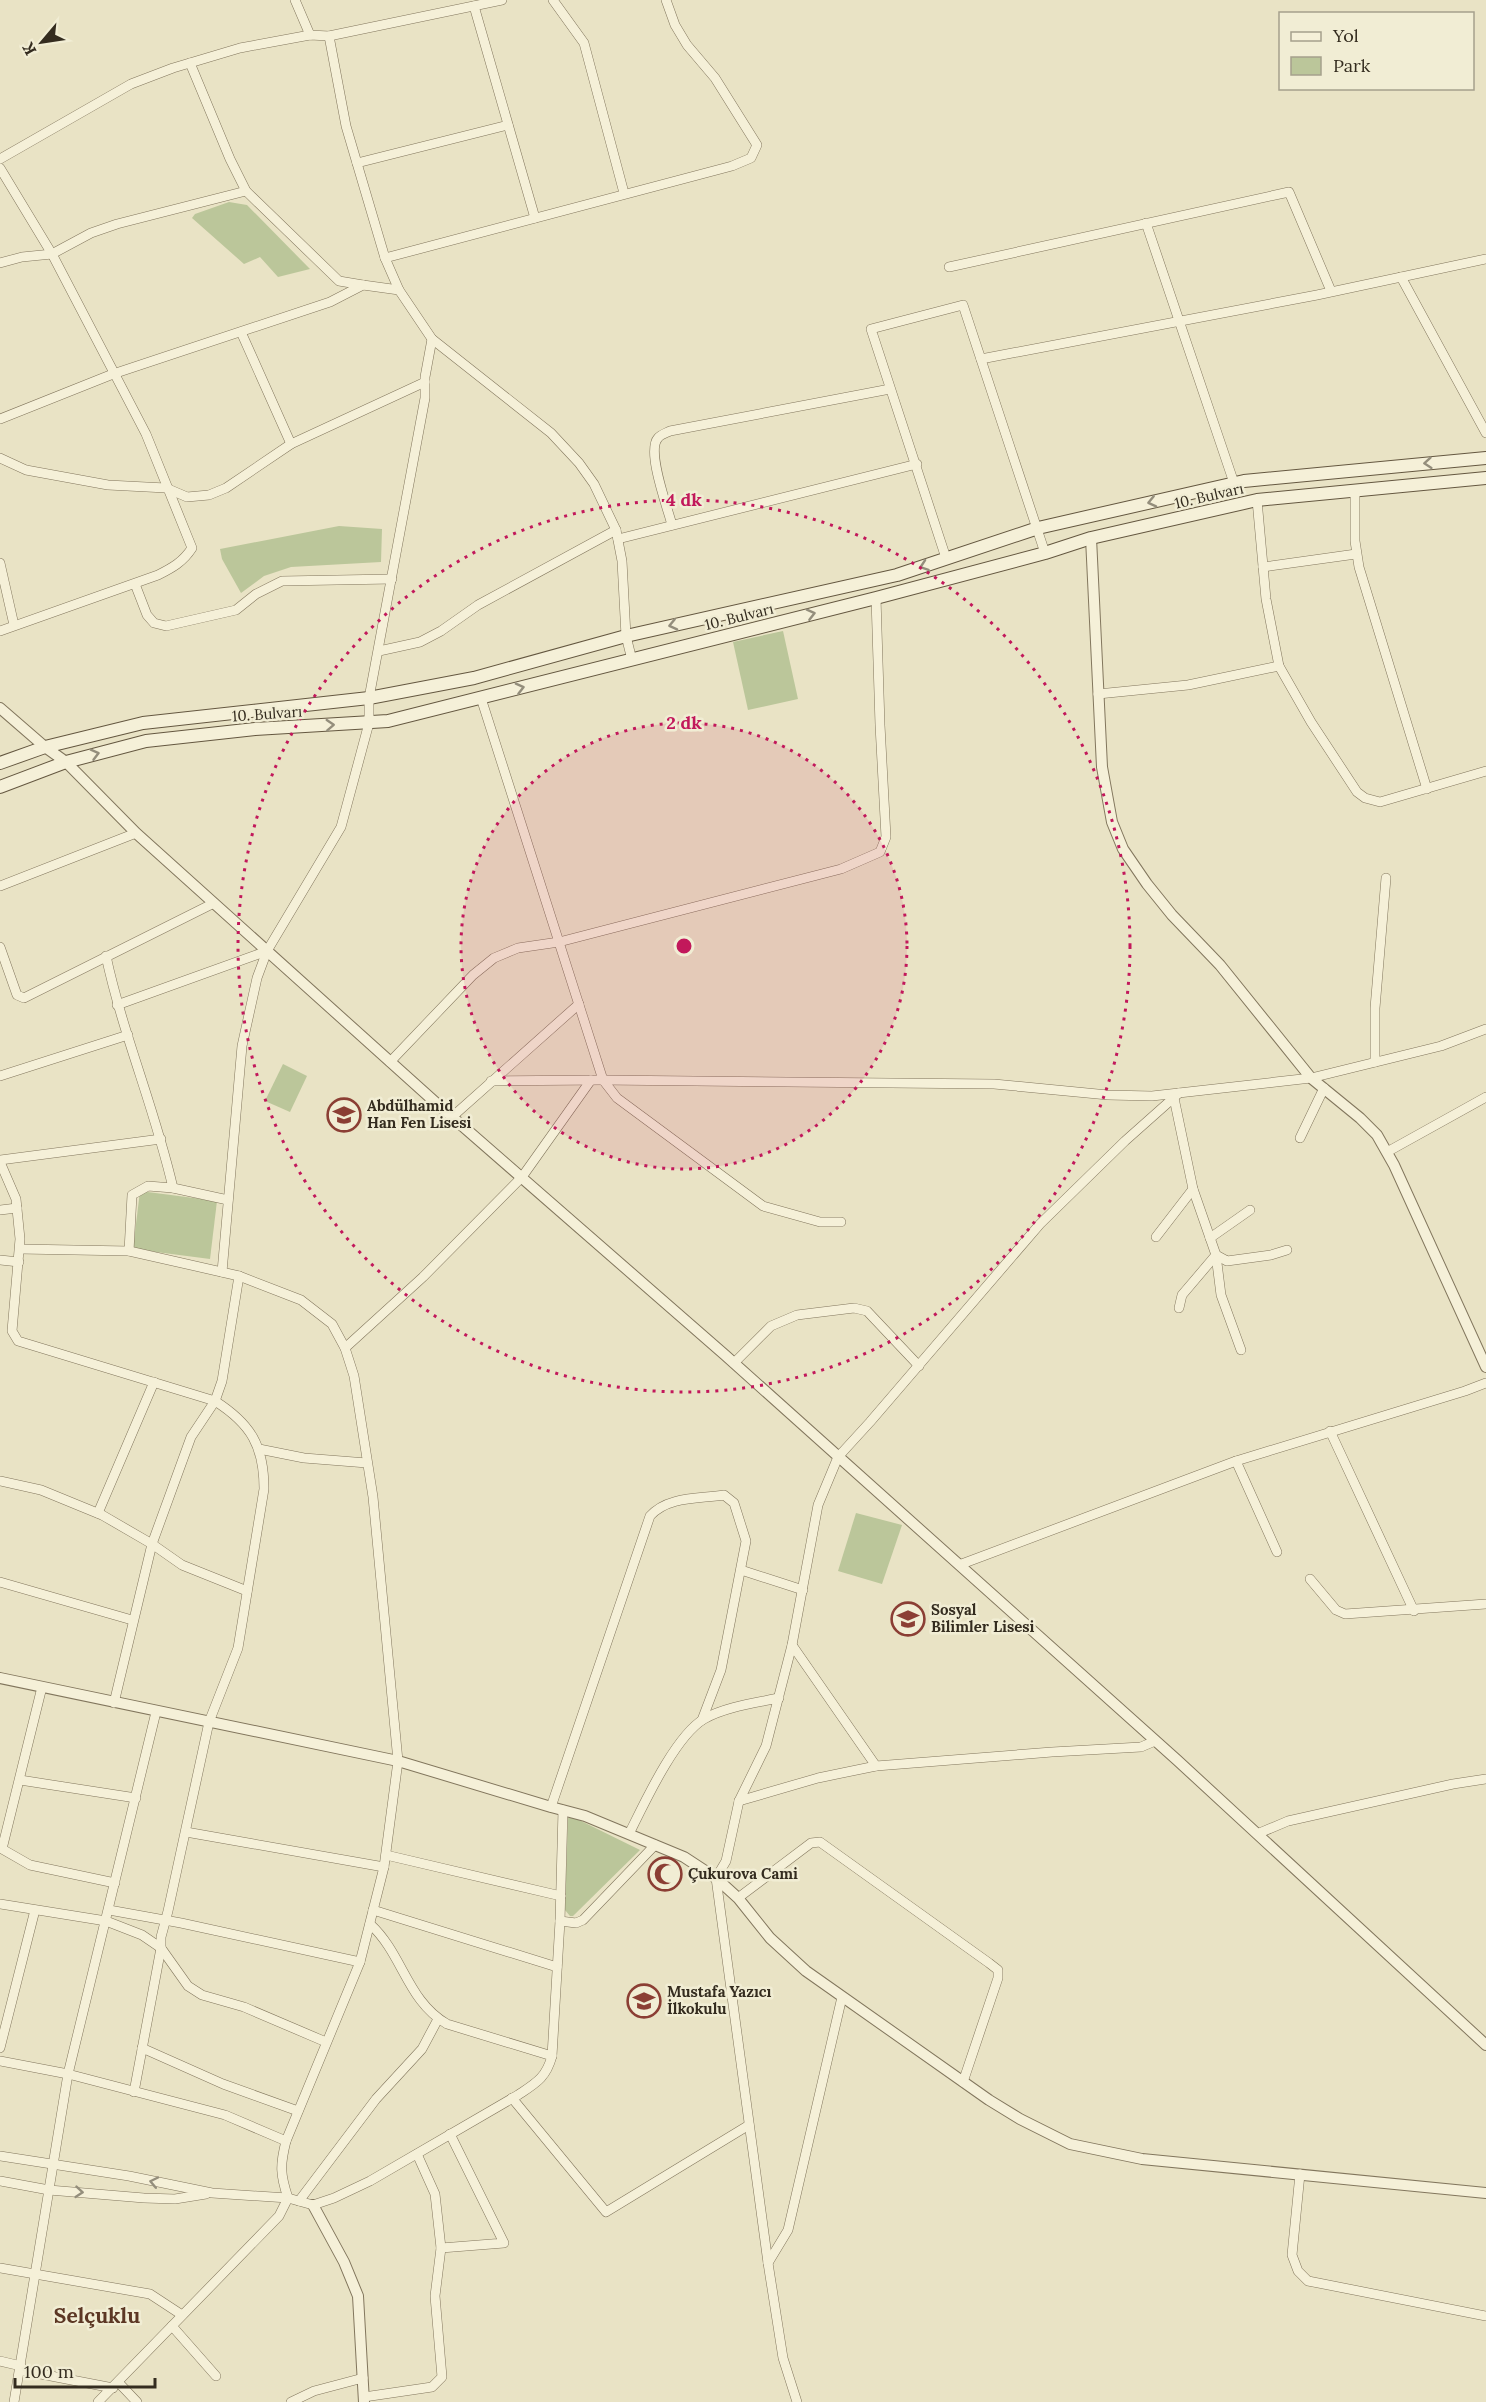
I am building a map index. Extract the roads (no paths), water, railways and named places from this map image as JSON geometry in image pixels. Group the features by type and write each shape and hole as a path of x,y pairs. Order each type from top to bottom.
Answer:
{"main road":[{"name":"10. Bulvarı","path":"0,763 45,747 143,723 369,698 474,678 626,636 897,575 1038,528 1234,483 1486,458"},
{"name":"10. Bulvarı","path":"0,787 66,762 146,741 255,729 388,721 876,598 1045,553 1092,538 1257,500 1486,478"}],"street":[{"path":"296,0 310,34"},
{"path":"0,159 131,84 190,63 240,48 310,34 329,36 502,0"},
{"path":"554,0 584,43 624,193"},
{"path":"385,258 732,166 751,158 757,145 716,78 687,45 675,25 666,0"},
{"path":"474,6 535,218"},
{"path":"329,36 346,126 385,258 399,290 432,339 552,433 594,484 617,534 622,561 626,636 632,660"},
{"path":"190,63 230,159 246,190 339,281 399,290"},
{"path":"357,164 508,125"},
{"path":"0,168 52,254 146,434 192,548 186,557 174,567 135,584 0,630"},
{"path":"0,263 22,256 52,254 91,233 117,224 246,190"},
{"path":"949,267 1289,192 1331,291"},
{"path":"1146,223 1234,483"},
{"path":"981,359 1486,259"},
{"path":"1401,277 1486,433"},
{"path":"0,419 113,374 330,303 363,285"},
{"path":"946,558 872,329 963,305 1045,553"},
{"path":"241,332 291,444"},
{"path":"222,1272 242,1046 257,978 267,951 341,827 369,723 369,698 425,398 425,382 432,339"},
{"path":"0,458 26,470 96,483 168,489 187,497 209,495 226,488 291,444 425,382"},
{"path":"672,525 654,457 654,446 658,438 670,431 890,389"},
{"path":"379,651 420,642 478,605 617,534 672,525 917,464"},
{"path":"1355,491 1356,554 1427,789"},
{"path":"1257,500 1271,634 1279,666 1311,722 1357,792 1365,798 1380,802 1486,771"},
{"path":"1092,538 1102,767 1112,822 1123,849 1159,900 1221,965 1311,1078 1360,1118 1377,1136 1387,1152 1486,1367"},
{"path":"1263,567 1356,554"},
{"path":"0,563 14,625"},
{"path":"135,584 147,615 154,623 166,626 236,610 256,594 282,581 392,579"},
{"path":"390,1062 473,975 494,957 518,948 559,942 841,869 880,852 886,837 876,598"},
{"path":"1098,694 1188,685 1279,666"},
{"path":"481,698 603,1080 617,1098 763,1206 820,1222 841,1222"},
{"path":"0,708 66,762 136,833 390,1062 734,1363 1155,1741 1486,2045"},
{"path":"0,886 136,833"},
{"path":"1375,1062 1375,1008 1386,878"},
{"path":"0,947 20,998 214,903"},
{"path":"117,1005 267,951"},
{"path":"106,956 117,1005 161,1139 173,1188"},
{"path":"452,1117 579,1004"},
{"path":"491,1081 994,1084 1130,1096 1176,1096 1311,1078 1485,1033"},
{"path":"0,1076 128,1035"},
{"path":"345,1348 423,1277 522,1177 591,1080"},
{"path":"1300,1138 1324,1088"},
{"path":"1176,1096 1193,1189 1216,1255 1221,1295 1241,1350"},
{"path":"797,2402 783,2358 768,2262 716,1878 726,1861 739,1801 766,1746 792,1645 818,1505 838,1456 919,1366 1040,1224 1125,1141 1176,1096"},
{"path":"1387,1152 1486,1097"},
{"path":"134,2092 161,1948 161,1937 209,1722 238,1648 264,1490 264,1472 259,1449 250,1430 234,1413 215,1401 18,1341 12,1331 20,1249 17,1208 16,1199 0,1161 161,1139"},
{"path":"129,1251 132,1195 148,1186 173,1188 228,1200"},
{"path":"1156,1237 1193,1189"},
{"path":"0,1210 17,1208"},
{"path":"1210,1238 1250,1210"},
{"path":"20,1249 129,1251 239,1276 301,1300 332,1324 345,1348 354,1376 373,1497 398,1761 384,1867 360,1962 286,2141 280,2170 288,2198 279,2216 98,2402"},
{"path":"1216,1255 1227,1261 1272,1255 1287,1250"},
{"path":"1179,1308 1182,1295 1216,1255"},
{"path":"0,1260 19,1262"},
{"path":"114,1703 152,1544 191,1437 215,1401 222,1381 239,1276"},
{"path":"734,1363 771,1326 797,1315 854,1308 863,1309 870,1314 919,1366"},
{"path":"98,1513 154,1382"},
{"path":"958,1565 1236,1461 1486,1383"},
{"path":"1330,1431 1414,1611"},
{"path":"259,1449 304,1458 367,1463"},
{"path":"1236,1461 1277,1552"},
{"path":"0,1480 41,1490 98,1513 152,1544 182,1565 247,1591"},
{"path":"551,1807 650,1516 658,1507 674,1500 724,1495 734,1503 746,1541 721,1670 702,1720"},
{"path":"741,1570 803,1590"},
{"path":"1310,1579 1336,1610 1345,1614 1414,1611 1486,1604"},
{"path":"0,1582 132,1620"},
{"path":"792,1645 876,1766"},
{"path":"1,1680 398,1761 585,1816 684,1857 716,1878 738,1898 770,1938 806,1971 963,2082 1020,2119 1070,2144 1142,2159 1486,2193"},
{"path":"42,1688 2,1849 30,1865 115,1883"},
{"path":"629,1834 681,1740 702,1720 717,1713 779,1698"},
{"path":"14,2402 68,2074 156,1712"},
{"path":"739,1801 818,1778 876,1766 1141,1747 1155,1741"},
{"path":"1257,1833 1288,1821 1453,1784 1486,1779"},
{"path":"20,1780 136,1798"},
{"path":"0,2156 129,2176 212,2193 288,2198 313,2205 370,2181 512,2098 537,2082 548,2070 552,2056 560,1921 563,1810"},
{"path":"186,1832 384,1867"},
{"path":"738,1898 811,1843 820,1842 998,1970 998,1978 963,2082"},
{"path":"560,1921 576,1923 583,1920 655,1845"},
{"path":"386,1855 561,1896"},
{"path":"0,1904 106,1921 142,1935 161,1948 188,1986 202,1995 244,2007 326,2042"},
{"path":"0,2048 35,1910"},
{"path":"109,1910 360,1962"},
{"path":"373,1910 557,1966"},
{"path":"370,1924 382,1935 394,1952 421,2004 438,2019 447,2024 552,2056"},
{"path":"768,2262 789,2230 842,1997"},
{"path":"299,2201 376,2099 422,2049 438,2019"},
{"path":"142,2048 223,2084 298,2111"},
{"path":"0,2061 68,2074 225,2115 286,2141"},
{"path":"512,2098 606,2212 749,2125"},
{"path":"441,2248 504,2243 450,2134"},
{"path":"313,2205 344,2262 358,2296 364,2400 432,2387 442,2377 435,2296 441,2248 435,2194 417,2154"},
{"path":"1300,2174 1292,2255 1298,2271 1308,2281 1486,2316"},
{"path":"0,2181 50,2190 175,2199 212,2193"},
{"path":"0,2268 150,2294 182,2315"},
{"path":"172,2326 216,2376"},
{"path":"0,2361 20,2368 115,2385 136,2402"},
{"path":"291,2402 314,2391 363,2378"}],"place":[{"name":"Abdülhamid Han Fen Lisesi","path":"344,1115"},
{"name":"Sosyal Bilimler Lisesi","path":"908,1619"},
{"name":"Çukurova Cami","path":"665,1874"},
{"name":"Mustafa Yazıcı İlkokulu","path":"644,2001"}],"district":[{"name":"Selçuklu","path":"97,2316"}]}
